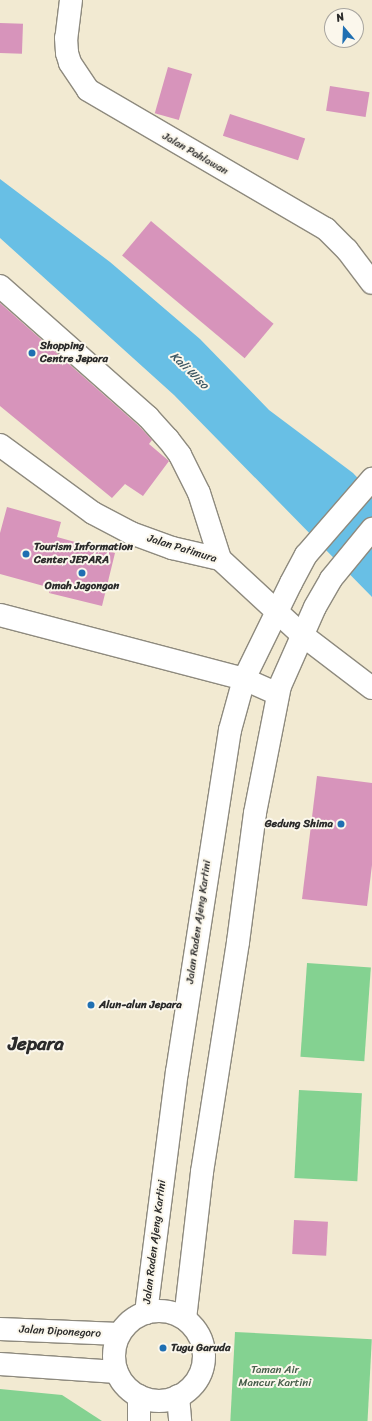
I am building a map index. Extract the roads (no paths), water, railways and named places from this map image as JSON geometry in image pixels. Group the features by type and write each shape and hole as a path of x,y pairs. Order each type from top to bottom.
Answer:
{"main road":[{"name":"Jalan Pahlawan","path":"71,0 66,38 67,53 70,63 88,90 326,229 368,270"},
{"path":"0,286 148,417 168,439 180,455 199,493 220,559"},
{"name":"Jalan Patimura","path":"0,445 93,513 131,533 172,548 220,559 301,634 372,688"},
{"name":"Jalan Raden Ajeng Kartini","path":"146,1313 177,1072 222,768 244,679 276,610 306,555 372,479"},
{"path":"185,1319 202,1172 238,942 255,813 278,694 301,634 331,579 372,529"},
{"path":"0,615 244,679 278,694"},
{"path":"166,1311 185,1319 194,1328 204,1353 197,1378 189,1389 178,1396 152,1400 139,1396 122,1382 116,1372 114,1359 119,1334 130,1320 146,1313 166,1311"},
{"name":"Jalan Diponegoro","path":"0,1328 119,1334"},
{"path":"0,1364 116,1372"},
{"path":"139,1396 139,1421"},
{"path":"178,1396 180,1421"}],"water":[{"name":"Kali Wiso","path":"0,179 110,262 200,339 269,410 353,473 372,493 372,597 174,395 0,238"}],"place":[{"name":"Shopping Centre Jepara","path":"32,353"},
{"name":"Tourism Information Center JEPARA","path":"26,554"},
{"name":"Omah Jagongan","path":"82,573"},
{"name":"Gedung Shima","path":"341,824"},
{"name":"Alun-alun Jepara","path":"91,1005"},
{"name":"Tugu Garuda","path":"163,1348"}],"district":[{"name":"Jepara","path":"36,1044"}],"park label":[{"name":"Taman Air Mancur Kartini","path":"275,1377"}]}
